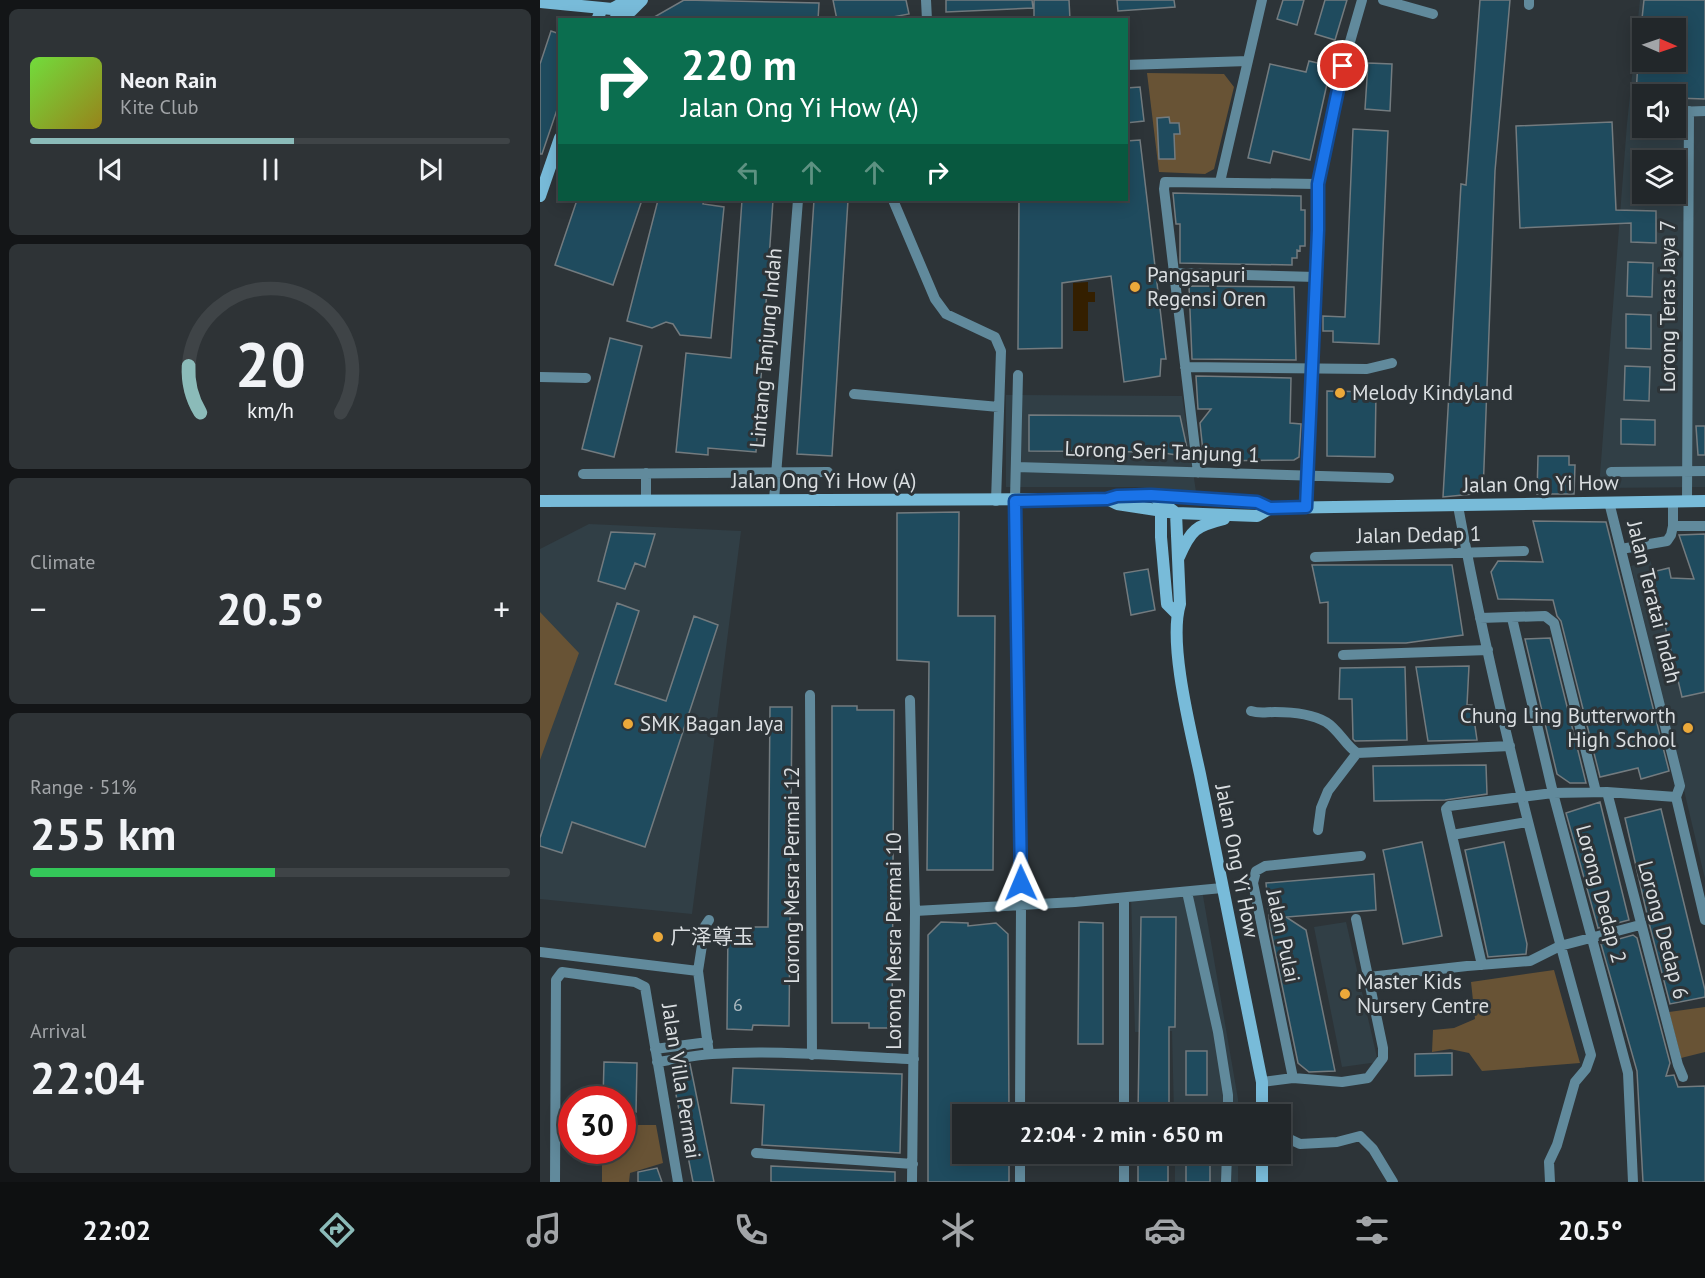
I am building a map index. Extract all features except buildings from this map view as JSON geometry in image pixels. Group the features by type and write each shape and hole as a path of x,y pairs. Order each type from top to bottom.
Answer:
{"main road":[{"path":"540,2 600,14 628,0"},
{"path":"618,18 631,11 642,0"},
{"path":"540,196 558,144"},
{"path":"1151,495 1168,511 1203,499"},
{"name":"Jalan Ong Yi How (A)","path":"540,501 1015,501 1107,499 1117,496 1151,495"},
{"name":"Jalan Ong Yi How","path":"1151,495 1257,502 1270,508 1705,501"},
{"name":"Jalan Ong Yi How (A)","path":"1107,499 1117,504 1168,511"},
{"path":"1142,507 1155,524 1161,537"},
{"name":"Jalan Ong Yi How","path":"1168,511 1257,516 1270,508"},
{"name":"Jalan Ong Yi How","path":"1168,511 1161,537 1167,604 1177,614"},
{"name":"Jalan Ong Yi How","path":"1168,511 1177,562 1180,604 1177,614 1178,656 1262,1082 1262,1104"},
{"path":"1177,562 1187,537 1193,530 1201,525 1237,516"},
{"path":"1262,1164 1262,1182"}],"street":[{"path":"926,0 927,18"},
{"path":"1220,182 1262,0"},
{"path":"1306,507 1318,184 1343,66 1362,0"},
{"path":"1383,0 1433,14"},
{"path":"1128,65 1248,58"},
{"path":"1686,111 1705,111"},
{"name":"Lorong Teras Jaya 7","path":"1687,502 1689,111"},
{"path":"1198,472 1164,189 1166,182 1318,184"},
{"name":"Lintang Tanjung Indah","path":"774,500 798,201"},
{"path":"893,201 935,299 946,314 995,337 1001,351 996,501"},
{"path":"1174,273 1316,277"},
{"path":"1185,367 1367,369 1392,363"},
{"path":"1018,375 1015,501 1021,905 1020,1104"},
{"path":"540,377 586,378"},
{"path":"854,394 999,407"},
{"name":"Lorong Seri Tanjung 1","path":"1016,467 1389,478"},
{"name":"Jalan Ong Yi How","path":"1611,472 1705,471"},
{"path":"583,474 828,472"},
{"path":"646,473 646,501"},
{"path":"1621,549 1667,541 1673,526 1673,501"},
{"name":"Jalan Teratai Indah","path":"1610,502 1680,786 1677,797 1705,920"},
{"path":"1458,506 1466,554 1527,822 1590,1055 1586,1069 1575,1082 1557,1145 1549,1162 1550,1182"},
{"path":"1673,526 1705,526"},
{"name":"Jalan Dedap 1","path":"1315,557 1524,551"},
{"name":"Lorong Dedap 6","path":"1512,618 1545,616 1554,623 1683,1077"},
{"path":"1480,618 1512,618"},
{"name":"Lorong Dedap 2","path":"1512,618 1554,793 1628,1073 1633,1182"},
{"path":"1343,655 1488,650"},
{"name":"Lorong Mesra Permai 12","path":"810,695 812,1055"},
{"name":"Lorong Mesra Permai 10","path":"910,700 915,911 912,1182"},
{"path":"1251,711 1260,714 1275,712 1298,714 1327,723 1357,753 1510,746"},
{"path":"1318,830 1321,808 1328,791 1357,753"},
{"path":"1482,965 1446,809 1449,806 1554,793 1601,792 1677,797"},
{"path":"1452,835 1527,822"},
{"name":"Jalan Pulai","path":"1293,1078 1252,883 1256,871 1265,866 1361,856"},
{"path":"915,911 1124,898 1222,888"},
{"path":"1187,892 1218,1032 1228,1104"},
{"path":"1124,898 1124,1104"},
{"path":"1262,1082 1293,1078 1342,1082 1368,1078 1383,1058 1383,1048 1356,919"},
{"path":"709,920 705,926 698,971 709,1054"},
{"path":"1369,977 1530,961 1560,946 1640,925"},
{"path":"540,952 698,971"},
{"name":"Jalan Villa Permai","path":"555,1182 556,980 562,972 635,982 645,987 678,1182"},
{"path":"655,1049 708,1042"},
{"path":"657,1062 709,1054 914,1059"},
{"path":"1291,1139 1300,1143 1337,1142 1360,1136 1373,1149 1393,1182"},
{"path":"756,1153 913,1164"},
{"path":"1020,1164 1020,1182"},
{"path":"1124,1164 1124,1182"},
{"path":"1226,1182 1227,1164"}],"shaded area":[{"path":"1640,0 1705,0 1705,487 1599,488 1632,72 1686,72 1686,18 1638,18"},
{"path":"1147,73 1224,74 1234,87 1214,169 1205,174 1159,172"},
{"path":"1088,282 1088,292 1095,292 1095,302 1088,302 1088,331 1073,331 1073,283"},
{"path":"1006,395 1182,396 1196,492 1135,487 1006,487"},
{"name":"SMK Bagan Jaya","path":"589,524 741,531 692,914 540,899 540,549"},
{"name":"Chung Ling Butterworth High School","path":"1650,560 1654,572 1669,568 1705,649 1705,879 1631,566"},
{"path":"540,612 579,653 540,760"},
{"path":"1202,890 1238,1104 1174,1104 1172,1031 1135,1032 1131,895"},
{"name":"Master Kids Nursery Centre","path":"1346,922 1378,1062 1342,1067 1314,927"},
{"path":"1554,970 1580,1063 1482,1071 1469,1053 1450,1049 1432,1052 1433,1030 1454,1028 1475,1019 1471,982"},
{"path":"1705,1007 1705,1052 1681,1058 1669,1012"},
{"path":"636,1125 656,1125 663,1163 630,1173 629,1182 602,1182 602,1164 636,1164"},
{"path":"1175,1164 1238,1164 1238,1182 1175,1182"}],"place":[{"name":"Pangsapuri Regensi Oren","path":"1135,287"},
{"name":"Melody Kindyland","path":"1340,393"},
{"name":"SMK Bagan Jaya","path":"628,724"},
{"name":"Chung Ling Butterworth High School","path":"1688,728"},
{"name":"广泽尊玉","path":"658,937"},
{"name":"Master Kids Nursery Centre","path":"1345,994"}],"route":[{"path":"1021,883 1015,501 1107,499 1117,496 1151,495 1257,502 1270,508 1306,507 1318,184 1343,66"}]}
